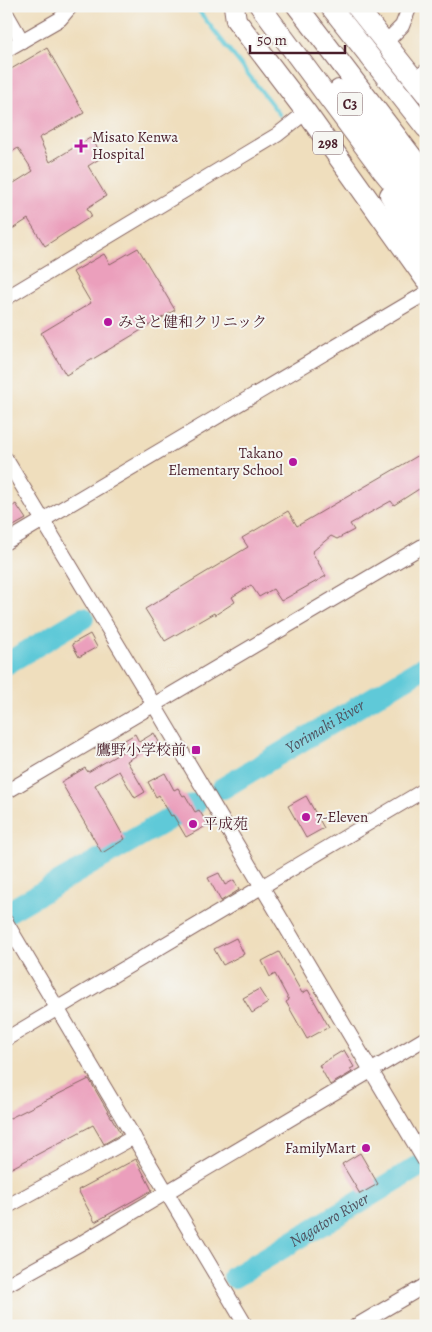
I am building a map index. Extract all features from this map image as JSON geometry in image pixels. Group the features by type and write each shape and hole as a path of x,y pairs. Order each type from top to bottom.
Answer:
{"highway":[{"name":"298","path":"234,6 236,20 306,112 426,280"},
{"name":"298","path":"260,6 382,170 426,223"},
{"name":"C3","path":"274,6 426,200"},
{"name":"C3","path":"297,6 426,175"},
{"path":"310,6 426,154"},
{"path":"330,6 426,128"},
{"path":"356,6 422,81"},
{"name":"298","path":"302,62 358,154 392,198 426,256"},
{"path":"392,198 426,239"}],"street":[{"path":"6,50 60,19 71,6"},
{"path":"386,42 402,26 410,6"},
{"path":"6,13 22,40"},
{"path":"6,298 277,135 306,112"},
{"path":"6,542 426,293"},
{"path":"6,459 426,1162"},
{"path":"6,792 426,544"},
{"path":"6,1039 426,790"},
{"path":"6,922 246,1326"},
{"path":"6,1285 426,1038"},
{"path":"6,1207 134,1137"},
{"path":"356,1326 426,1285"}],"building":[{"path":"47,48 84,113 39,138 50,162 90,138 104,156 88,166 106,196 87,208 92,216 45,246 28,219 6,233 6,188 33,171 18,148 6,156 6,72"},
{"name":"みさと健和クリニック","path":"138,248 175,310 66,375 41,333 91,303 73,272 104,254 110,264"},
{"path":"426,451 426,501 419,489 394,505 391,501 350,524 354,530 337,539 331,536 312,552 326,576 281,601 273,589 259,597 251,585 232,597 235,602 215,615 214,613 165,641 145,609 248,547 242,538 288,511 297,526"},
{"path":"16,504 26,519 10,528 6,522 6,511"},
{"path":"90,634 97,647 79,657 72,644"},
{"path":"154,733 159,742 127,761 145,792 135,798 119,771 95,785 125,839 102,853 61,782 85,768 88,772 129,748 125,740 135,734 139,742"},
{"path":"165,773 174,790 178,788 183,796 185,795 195,812 199,810 208,825 186,837 159,795 156,797 148,782"},
{"name":"7-Eleven","path":"306,796 324,828 306,838 288,806"},
{"path":"219,873 225,885 234,880 239,890 221,901 208,878"},
{"path":"236,938 244,954 223,965 214,949"},
{"path":"279,952 302,993 308,990 329,1027 307,1039 286,1002 289,1000 275,974 270,977 262,961"},
{"path":"259,989 268,1003 252,1013 243,998"},
{"path":"344,1050 354,1067 350,1069 352,1072 330,1085 319,1065"},
{"path":"89,1079 121,1134 104,1144 93,1125 6,1171 6,1120"},
{"path":"360,1153 378,1184 360,1194 342,1164"},
{"path":"136,1159 152,1190 95,1222 78,1190"}],"waterway":[{"path":"195,6 280,115"},
{"path":"6,664 83,618"},
{"name":"Yorimaki River","path":"223,788 426,666"},
{"name":"Yorimaki River","path":"6,913 195,804"},
{"name":"Nagatoro River","path":"234,1277 426,1162"}],"place":[{"name":"Misato Kenwa Hospital","path":"81,146"},
{"name":"みさと健和クリニック","path":"108,322"},
{"name":"Takano Elementary School","path":"293,462"},
{"name":"鷹野小学校前","path":"196,750"},
{"name":"7-Eleven","path":"306,817"},
{"name":"平成苑","path":"193,824"},
{"name":"FamilyMart","path":"366,1148"}]}
